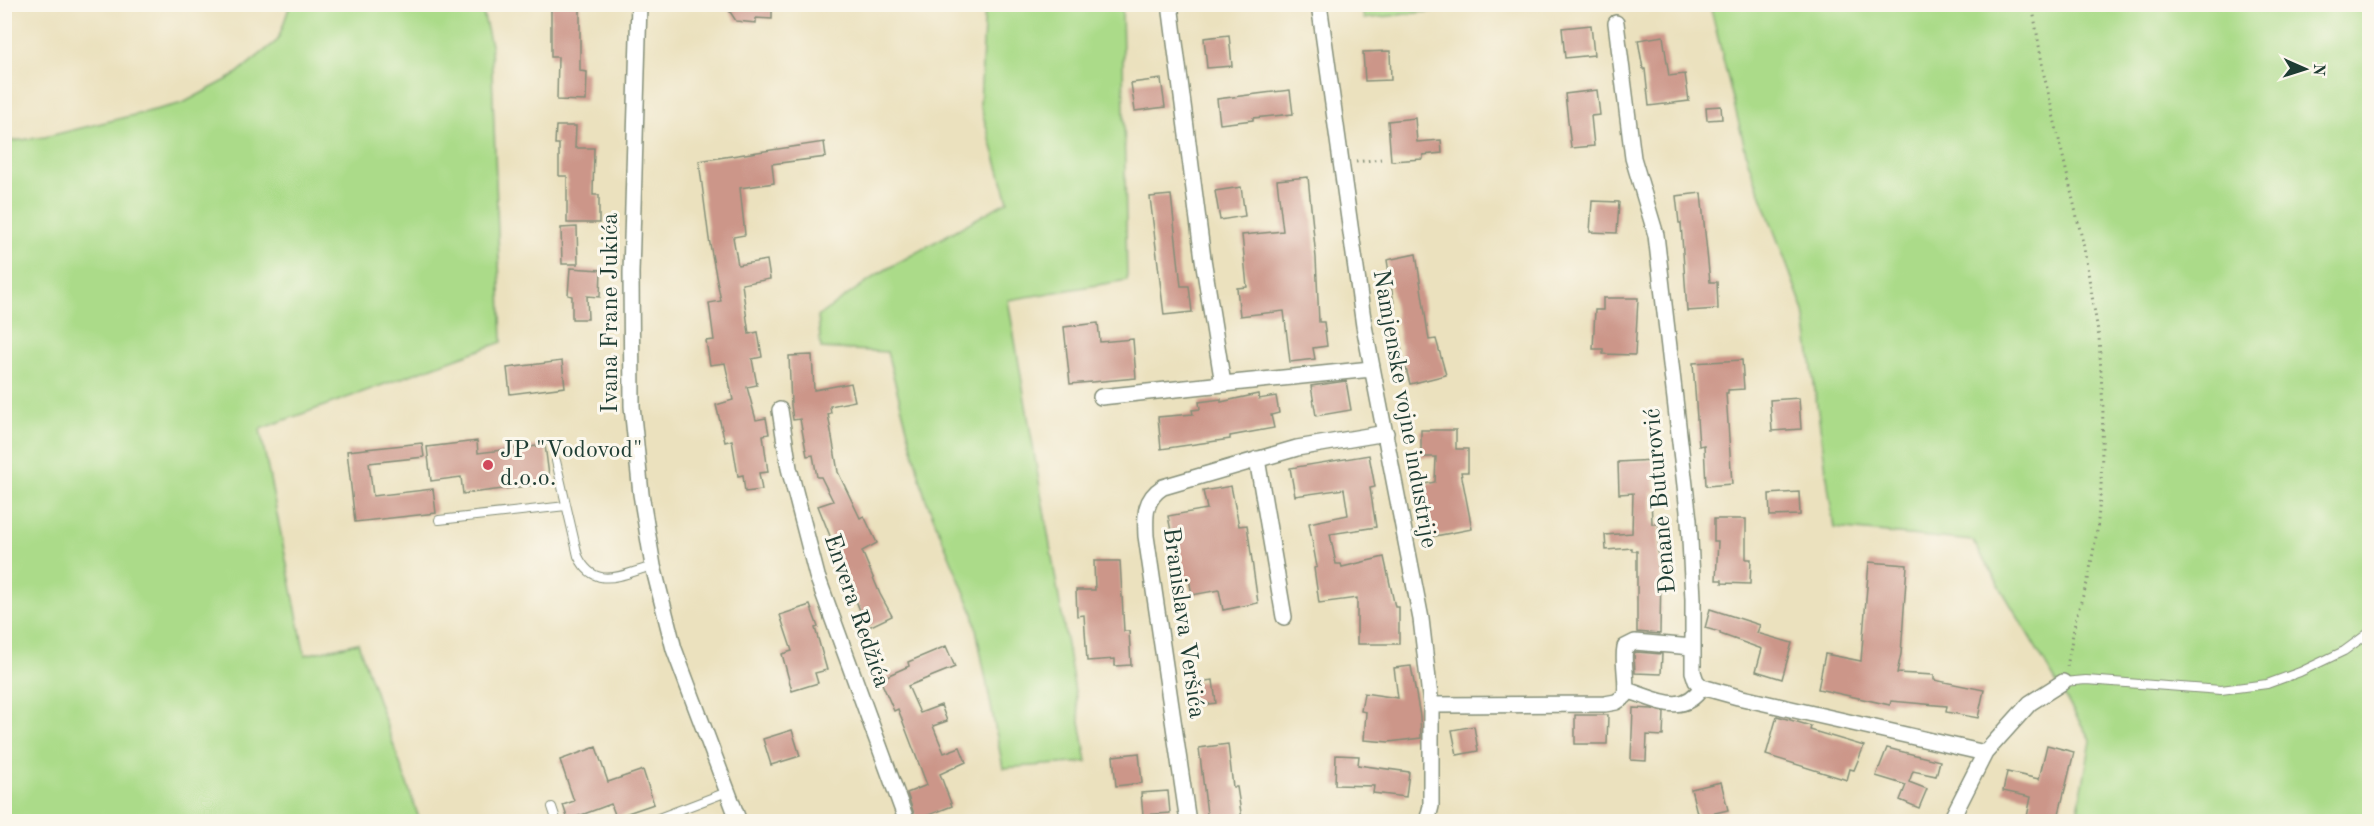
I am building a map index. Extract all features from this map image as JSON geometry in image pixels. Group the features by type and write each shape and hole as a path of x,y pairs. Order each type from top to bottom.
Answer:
{"street":[{"name":"Ivana Frane Jukića","path":"639,4 631,273 632,406 641,494 653,566 674,649 739,822"},
{"path":"1170,4 1203,259 1223,384"},
{"name":"Namjenske vojne industrije","path":"1319,4 1371,369 1386,433 1421,619 1431,705 1431,806 1427,822"},
{"name":"Đenane Buturović","path":"1616,23 1632,158 1656,235 1689,520 1693,599 1693,672 1696,681 1702,687"},
{"path":"1101,397 1371,369"},
{"name":"Envera Redžića","path":"780,410 789,468 817,576 907,822"},
{"name":"Branislava Veršića","path":"1188,822 1146,536 1145,513 1153,494 1163,487 1297,448 1386,433"},
{"path":"1257,459 1284,617"},
{"path":"1431,705 1605,704 1616,702 1624,696 1626,690 1623,656 1625,647 1635,642 1692,647"},
{"path":"1950,822 1985,753 2030,703 2063,682"},
{"path":"1626,690 1676,705 1688,703 1702,687 1985,753"}],"lane":[{"path":"556,461 578,556 584,568 601,579 653,566"},
{"path":"439,520 566,506"},
{"path":"2063,682 2085,680 2221,690 2267,684 2300,672 2344,651 2370,632"},
{"path":"648,821 727,792"},
{"path":"552,807 557,822"}],"path":[{"path":"2032,4 2044,75 2083,243 2099,337 2103,408 2101,487 2097,531 2088,580 2076,617 2063,682"},
{"path":"1341,163 1381,159"}],"green space":[{"path":"1361,4 1484,5 1364,19"},
{"path":"290,5 481,5 491,45 502,342 260,429 305,655 358,643 420,821 5,821 5,142 45,137 183,103 232,77 278,40"},
{"path":"985,5 1122,5 1127,280 1008,300 1087,762 1003,768 973,613 925,497 887,352 821,348 818,316 878,274 1008,201 980,105"},
{"path":"1710,5 2369,5 2369,821 2076,821 2091,741 1973,541 1834,528 1804,311 1748,161"}],"building":[{"path":"551,4 580,4 580,71 587,72 586,101 557,100 558,57 551,57"},
{"path":"725,4 772,4 772,19 756,18 756,23 736,21"},
{"path":"1591,25 1594,55 1565,58 1562,28"},
{"path":"1229,35 1232,66 1207,68 1204,38"},
{"path":"1663,36 1669,76 1685,74 1689,101 1649,106 1645,69 1643,69 1638,40"},
{"path":"1390,51 1391,80 1365,81 1363,52"},
{"path":"1161,79 1165,107 1135,111 1131,83"},
{"path":"1290,90 1293,114 1220,124 1217,99"},
{"path":"1597,90 1600,115 1591,116 1594,146 1571,148 1565,94"},
{"path":"1721,106 1722,119 1707,120 1706,107"},
{"path":"1415,118 1417,142 1441,140 1442,153 1423,155 1423,159 1391,161 1388,121"},
{"path":"556,126 576,126 575,148 594,148 593,195 599,195 599,223 567,223 567,176 559,176 559,144 555,144"},
{"path":"824,142 826,157 772,164 774,183 740,188 745,235 733,237 738,265 767,260 770,279 742,284 749,334 758,332 762,357 752,359 757,385 747,387 756,420 766,418 769,434 763,435 768,472 759,473 762,490 745,492 743,475 738,476 732,440 725,442 716,405 733,400 725,363 710,365 706,341 714,340 709,303 721,301 709,239 699,161"},
{"path":"1308,177 1316,258 1319,322 1324,322 1327,346 1313,348 1315,359 1290,362 1284,311 1240,316 1237,288 1247,287 1242,235 1283,231 1277,180"},
{"path":"1241,187 1245,216 1220,220 1215,191"},
{"path":"1701,193 1710,282 1717,282 1718,309 1687,311 1681,223 1679,223 1676,196"},
{"path":"1171,195 1181,286 1189,286 1192,312 1164,315 1150,197"},
{"path":"1592,201 1619,202 1617,233 1590,232"},
{"path":"577,227 578,264 562,264 561,228"},
{"path":"1416,254 1429,340 1436,339 1446,375 1410,384 1402,353 1387,260"},
{"path":"570,268 601,270 600,297 587,296 588,319 572,319 572,296 568,295"},
{"path":"1603,298 1638,298 1635,355 1603,354 1603,349 1593,349 1595,310 1603,310"},
{"path":"1098,323 1100,342 1133,339 1136,378 1070,384 1064,327"},
{"path":"812,355 814,390 851,383 855,401 830,406 831,413 828,414 838,472 860,518 864,516 877,543 862,551 892,616 867,628 818,506 833,501 821,477 817,477 813,455 807,456 800,419 793,420 789,356"},
{"path":"1742,360 1744,389 1728,390 1726,393 1732,484 1706,486 1704,445 1699,446 1693,363"},
{"path":"562,361 565,387 510,394 507,368"},
{"path":"1346,381 1351,410 1316,416 1311,386"},
{"path":"1258,394 1259,399 1276,396 1279,413 1271,415 1274,428 1230,436 1230,439 1161,449 1158,417 1193,414 1192,410 1200,409 1199,402 1221,399 1221,402"},
{"path":"1799,398 1801,429 1772,431 1770,400"},
{"path":"1421,430 1456,430 1456,449 1468,449 1468,472 1461,472 1472,529 1430,537 1420,485 1435,482 1436,457 1421,457"},
{"name":"JP \"Vodovod\" d.o.o.","path":"477,441 478,453 545,445 550,483 463,494 461,477 431,481 427,447"},
{"path":"422,443 424,457 369,463 373,496 433,489 436,513 355,522 347,451"},
{"path":"1369,455 1375,487 1370,488 1376,527 1330,534 1336,564 1341,564 1342,567 1384,557 1395,607 1399,607 1399,644 1357,644 1357,598 1319,603 1314,568 1317,567 1309,523 1348,515 1344,489 1295,496 1290,468"},
{"path":"1653,460 1655,492 1651,492 1652,524 1659,524 1658,566 1661,566 1660,634 1637,632 1637,551 1632,551 1632,548 1606,550 1605,535 1632,533 1633,493 1619,494 1618,462"},
{"path":"1231,486 1239,526 1247,525 1258,603 1223,610 1219,590 1192,595 1189,579 1177,581 1173,561 1177,561 1168,516 1207,509 1203,491"},
{"path":"1799,492 1800,515 1770,516 1769,494"},
{"path":"1714,519 1746,519 1746,559 1751,559 1750,584 1722,583 1722,580 1716,580 1718,541 1714,541"},
{"path":"1094,561 1120,561 1124,631 1129,631 1131,665 1115,666 1115,659 1087,661 1084,615 1077,616 1076,590 1095,590"},
{"path":"1869,562 1907,565 1901,654 1897,673 1934,675 1934,680 1984,690 1978,718 1946,712 1947,706 1891,701 1890,705 1818,689 1825,654 1861,661"},
{"path":"810,605 818,627 815,628 827,670 815,673 818,683 792,691 782,654 792,651 780,615"},
{"path":"1710,609 1760,625 1757,633 1792,643 1782,679 1756,671 1762,649 1705,628"},
{"path":"946,646 955,667 908,686 920,713 941,705 947,721 933,726 944,753 960,747 966,762 940,774 952,806 916,820 907,793 927,785 898,709 894,711 880,679 909,666 908,662"},
{"path":"1634,653 1662,654 1661,674 1635,673"},
{"path":"1411,666 1420,716 1421,738 1389,742 1364,740 1366,712 1361,711 1364,693 1398,698 1394,668"},
{"path":"1213,680 1216,703 1193,706 1190,683"},
{"path":"1633,708 1664,712 1663,736 1647,735 1646,761 1631,760"},
{"path":"1575,715 1608,715 1607,744 1575,744"},
{"path":"1777,716 1811,726 1810,730 1864,746 1854,770 1850,769 1847,780 1766,755"},
{"path":"1474,726 1478,751 1457,755 1452,730"},
{"path":"792,730 800,756 771,765 763,739"},
{"path":"1228,744 1233,787 1237,787 1242,819 1208,822 1199,748"},
{"path":"2047,745 2074,752 2057,822 2026,822 2031,797 2003,791 2007,772 2039,779"},
{"path":"596,747 608,782 643,770 654,804 616,817 611,804 568,820 563,805 574,801 560,760"},
{"path":"1887,748 1940,761 1936,776 1913,771 1909,782 1927,789 1919,808 1900,800 1906,785 1876,776"},
{"path":"1139,753 1142,783 1116,786 1113,756"},
{"path":"1336,755 1359,756 1358,765 1409,772 1406,797 1373,793 1374,786 1335,785"},
{"path":"1721,782 1728,810 1698,817 1691,789"},
{"path":"1168,791 1170,813 1143,815 1141,793"}],"place":[{"name":"JP \"Vodovod\" d.o.o.","path":"488,465"}]}
